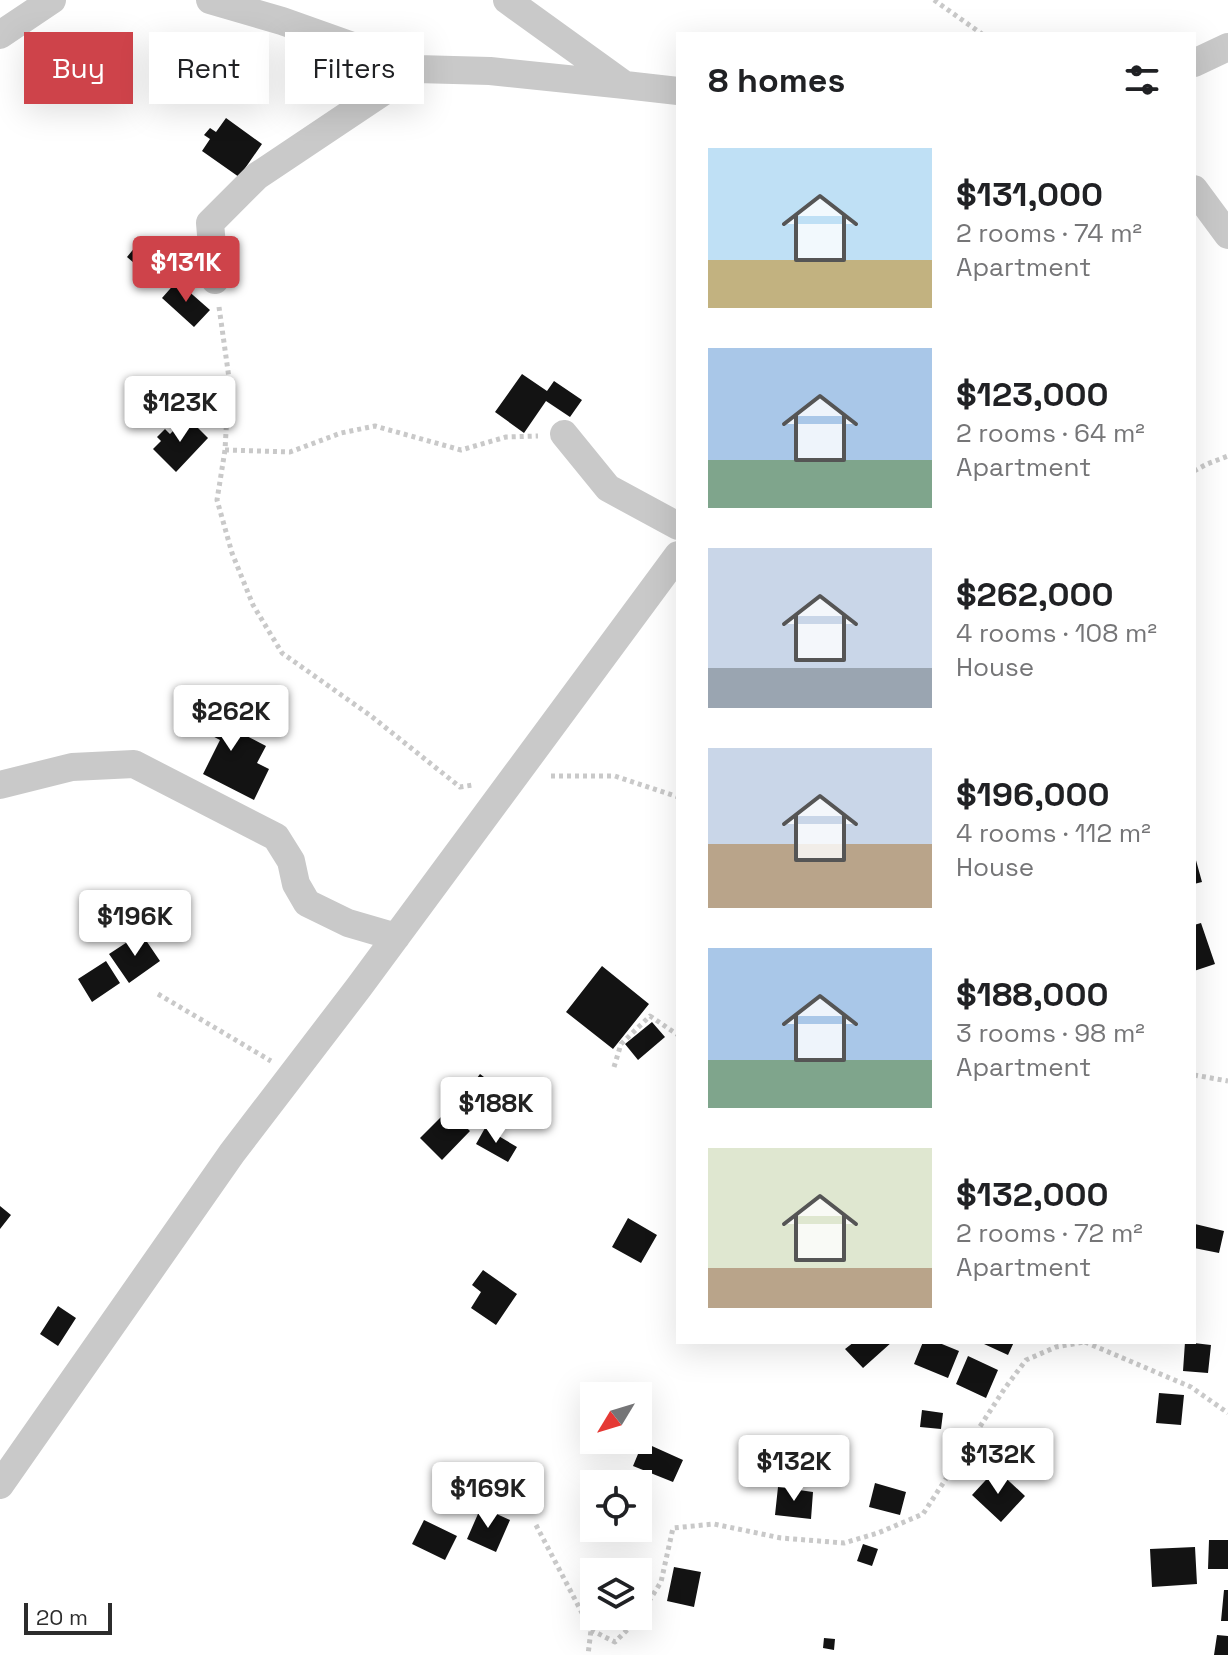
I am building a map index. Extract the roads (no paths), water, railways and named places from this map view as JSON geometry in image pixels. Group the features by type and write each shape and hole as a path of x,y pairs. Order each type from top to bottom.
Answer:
{"street":[{"path":"0,35 52,0"},
{"path":"210,0 313,32"},
{"path":"507,0 625,85"},
{"path":"1196,62 1228,47"},
{"path":"424,69 490,71 676,91"},
{"path":"215,280 210,223 257,176 365,104"},
{"path":"1196,192 1228,235"},
{"path":"564,434 608,488 676,525"},
{"path":"0,1485 232,1153 676,558"},
{"path":"0,785 72,767 134,764 276,837 291,861 296,884 307,903 348,923 396,937"}]}
